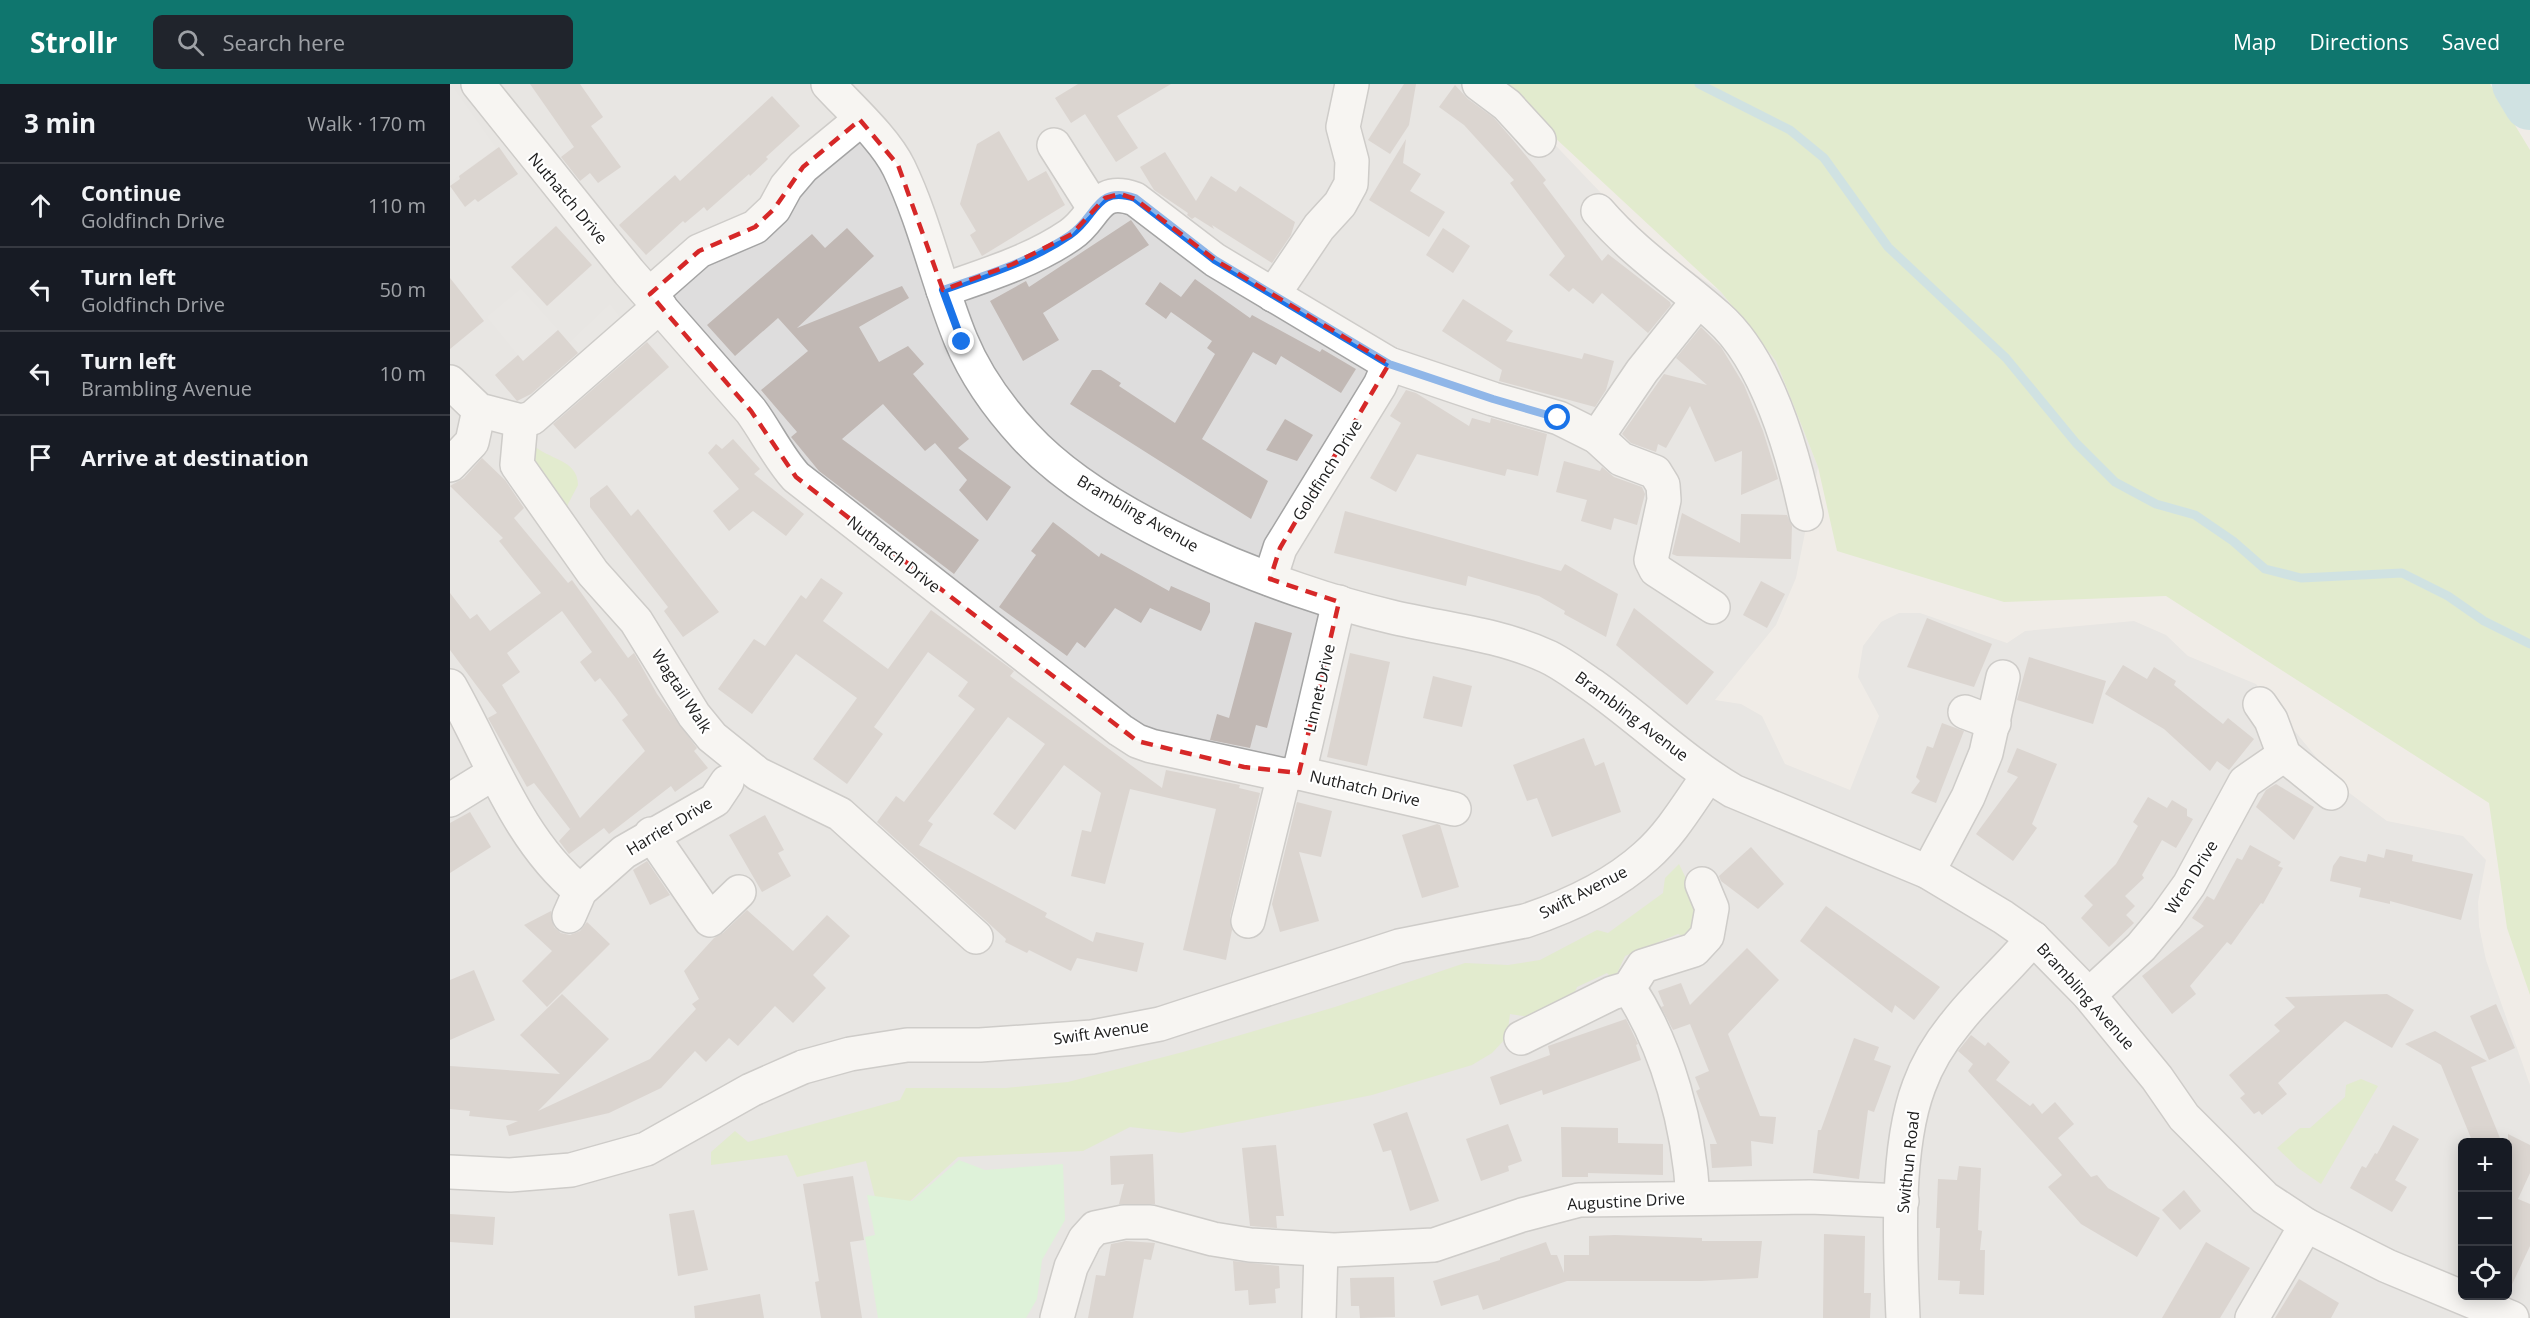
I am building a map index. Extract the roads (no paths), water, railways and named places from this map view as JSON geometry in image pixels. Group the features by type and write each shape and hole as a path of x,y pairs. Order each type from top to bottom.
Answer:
{"street":[{"name":"Nuthatch Drive","path":"478,84 545,170 751,411 767,433 780,459 796,477 1120,730 1137,741 1151,746 1454,809"},
{"name":"Brambling Avenue","path":"828,84 898,165 962,342 980,373 1024,435 1051,461 1090,489 1162,531 1270,579 1391,617 1511,643 1548,656 1608,696 1708,776 1733,791 1798,820 1861,843 1928,872 1972,896 2032,938 2089,995 2157,1078 2184,1117 2265,1198 2306,1225 2387,1266 2512,1318"},
{"path":"1273,295 1319,227 1340,204 1351,184 1352,161 1343,127 1352,84"},
{"path":"1479,84 1507,105 1539,140"},
{"path":"450,382 479,410 521,421 532,418 655,300 699,251 754,227 774,208 786,187 803,166 860,120"},
{"path":"1054,146 1095,208"},
{"path":"943,290 1013,264 1071,234 1105,198 1120,194 1135,198 1215,260 1389,364 1558,418 1597,437 1622,459 1655,472 1664,485 1664,500 1651,560 1656,570 1713,607"},
{"path":"1598,211 1621,238 1719,318 1732,333 1760,377 1782,425 1796,468 1806,514"},
{"path":"1597,437 1642,370 1698,301"},
{"name":"Goldfinch Drive","path":"1270,579 1280,548 1380,386 1389,364"},
{"name":"Wagtail Walk","path":"479,410 461,453 517,465 593,573 636,621 694,715 712,737 758,774 840,814 976,937"},
{"path":"517,465 521,421"},
{"name":"Linnet Drive","path":"1248,921 1339,602"},
{"path":"1928,872 1968,797 1986,753 1979,717 2003,677"},
{"name":"Harrier Drive","path":"450,686 494,773 535,841 560,874 575,904 624,852 651,834 715,800 727,782"},
{"path":"2260,704 2271,720 2284,755 2331,793"},
{"name":"Wren Drive","path":"2089,995 2141,947 2166,917 2189,885 2245,782 2284,755"},
{"path":"450,800 494,773"},
{"name":"Swift Avenue","path":"450,1172 510,1175 571,1170 646,1149 751,1090 803,1067 849,1054 907,1044 980,1045 1092,1037 1160,1024 1399,946 1525,921 1554,910 1619,877 1647,855 1668,831 1708,776"},
{"path":"651,834 710,921 739,892"},
{"path":"1521,1038 1612,993 1629,988 1643,966 1694,950 1707,936 1712,908 1702,884"},
{"name":"Swithun Road","path":"1902,1318 1902,1201 1909,1120 1919,1086 1937,1050 1956,1022 2032,938"},
{"path":"1629,988 1651,1027 1682,1113 1689,1147 1693,1198"},
{"name":"Augustine Drive","path":"1057,1318 1071,1267 1085,1239 1095,1228 1106,1225 1150,1222 1213,1239 1321,1250 1434,1245 1522,1215 1579,1200 1809,1197 1902,1201"},
{"path":"2252,1318 2306,1225"},
{"path":"1319,1318 1321,1250"}],"waterway":[{"path":"1699,84 1790,130 1824,158 1888,247 2006,358 2076,443 2115,482 2156,504 2195,515 2233,541 2265,569 2301,578 2402,573 2448,596 2484,621 2530,644"},
{"path":"2518,84 2530,104"}]}
